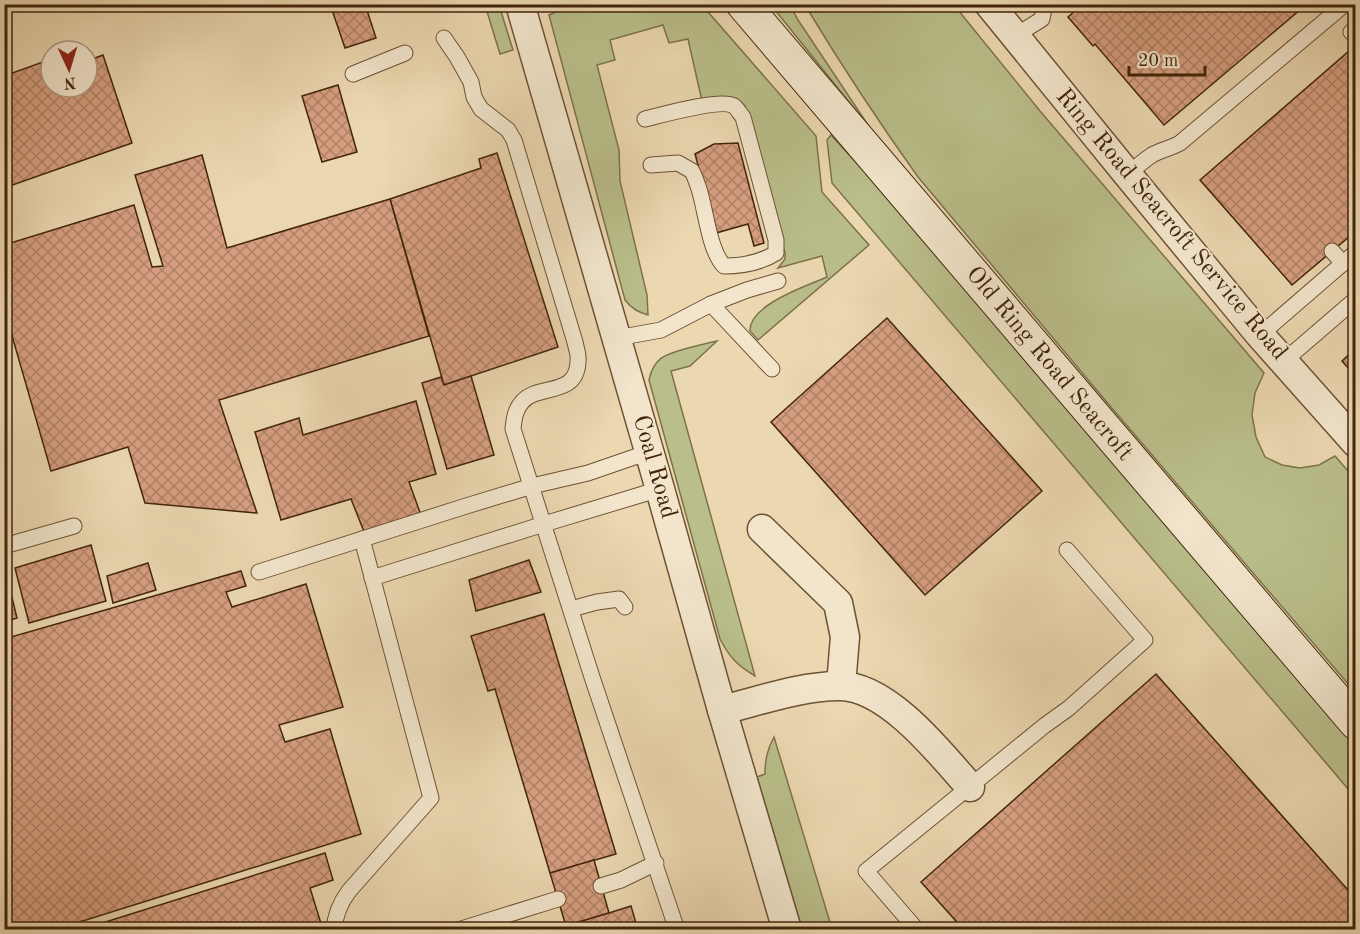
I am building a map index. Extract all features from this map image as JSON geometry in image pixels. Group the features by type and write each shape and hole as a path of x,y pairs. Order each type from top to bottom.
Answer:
{"main road":[{"name":"Old Ring Road Seacroft","path":"743,4 1356,723"}],"street":[{"name":"Coal Road","path":"520,4 787,930"},
{"name":"Ring Road Seacroft Service Road","path":"989,4 1260,335 1356,443"},
{"path":"762,529 838,603 845,637 841,685"},
{"path":"722,710 800,690 841,685 858,690 877,697 906,718 970,787"}],"lane":[{"path":"1015,36 1042,19 1045,4"},
{"path":"1128,175 1150,156 1180,143 1345,4"},
{"path":"444,38 471,82 474,97 481,109 508,130 514,140 575,342 578,361 574,376 562,387 532,394 522,402 515,413 513,429 592,677 677,930"},
{"path":"352,74 405,53"},
{"path":"645,119 723,103 735,106 746,128 776,240 776,253 765,260 724,266 718,260 692,171 678,163 651,165"},
{"path":"1332,251 1340,260 1341,265"},
{"path":"1260,335 1356,252"},
{"path":"617,338 661,330 711,304 778,281"},
{"path":"1284,361 1356,299"},
{"path":"711,304 772,369"},
{"path":"259,572 532,486 588,473 649,452"},
{"path":"372,578 660,489"},
{"path":"4,546 74,526"},
{"path":"333,930 334,918 340,903 431,798 362,539"},
{"path":"917,930 866,871 1069,708 1145,640 1067,550"},
{"path":"571,609 619,598 625,607"},
{"path":"601,886 621,880 656,863"},
{"path":"458,930 558,899"}],"green space":[{"path":"485,5 499,5 513,50 500,54"},
{"path":"572,5 702,5 816,136 822,192 869,245 758,340 750,331 752,322 759,313 768,305 793,291 827,277 822,256 778,268 785,259 785,253 745,106 730,97 702,101 688,39 669,43 663,25 610,40 615,60 597,65 619,150 620,181 647,295 648,315 638,311 625,300 549,15"},
{"path":"771,5 790,5 870,128"},
{"path":"805,5 954,5 1040,111 1264,373 1255,393 1252,415 1256,437 1265,457 1282,465 1300,468 1319,465 1335,456 1355,479 1355,692 918,177 888,135"},
{"path":"831,135 875,183 1355,742 1355,797 832,183 827,140"},
{"path":"717,341 690,366 671,371 755,676 734,660 720,639 649,380 654,366 662,357"},
{"path":"774,737 832,929 802,929 757,777 765,774 767,755"}],"building":[{"path":"330,4 365,4 376,38 345,48"},
{"path":"1083,4 1307,4 1164,125 1095,44 1093,46 1068,17"},
{"path":"1356,45 1356,231 1292,285 1200,180"},
{"path":"103,55 132,143 4,188 4,76 39,63 39,99 99,99 99,56"},
{"path":"338,85 357,152 322,162 302,96"},
{"path":"738,143 764,243 754,246 748,224 716,233 695,154 714,144"},
{"path":"497,153 558,347 444,385 390,199 481,168 479,159"},
{"path":"202,155 227,248 390,199 429,336 219,400 257,513 145,503 128,447 51,471 4,308 4,245 134,205 152,267 163,266 135,175"},
{"path":"887,318 1042,491 925,595 771,422"},
{"path":"1356,348 1356,377 1342,361"},
{"path":"471,376 494,455 447,469 422,383 441,377 444,385"},
{"path":"416,401 436,474 409,482 422,518 365,534 351,499 281,520 255,432 299,418 303,435"},
{"path":"91,545 106,601 29,623 15,568"},
{"path":"529,560 541,592 476,611 469,580"},
{"path":"148,563 156,590 113,603 107,576"},
{"path":"241,571 246,586 226,592 232,607 306,584 343,707 279,725 285,742 330,729 361,834 54,930 4,930 4,639"},
{"path":"4,577 7,577 17,618 4,622"},
{"path":"544,614 616,854 550,873 495,689 488,691 471,636"},
{"path":"1156,674 1356,899 1356,930 964,930 921,882"},
{"path":"325,853 333,880 310,888 323,930 80,930"},
{"path":"594,860 609,913 566,926 550,873"},
{"path":"631,906 638,930 552,930 609,913"}]}
